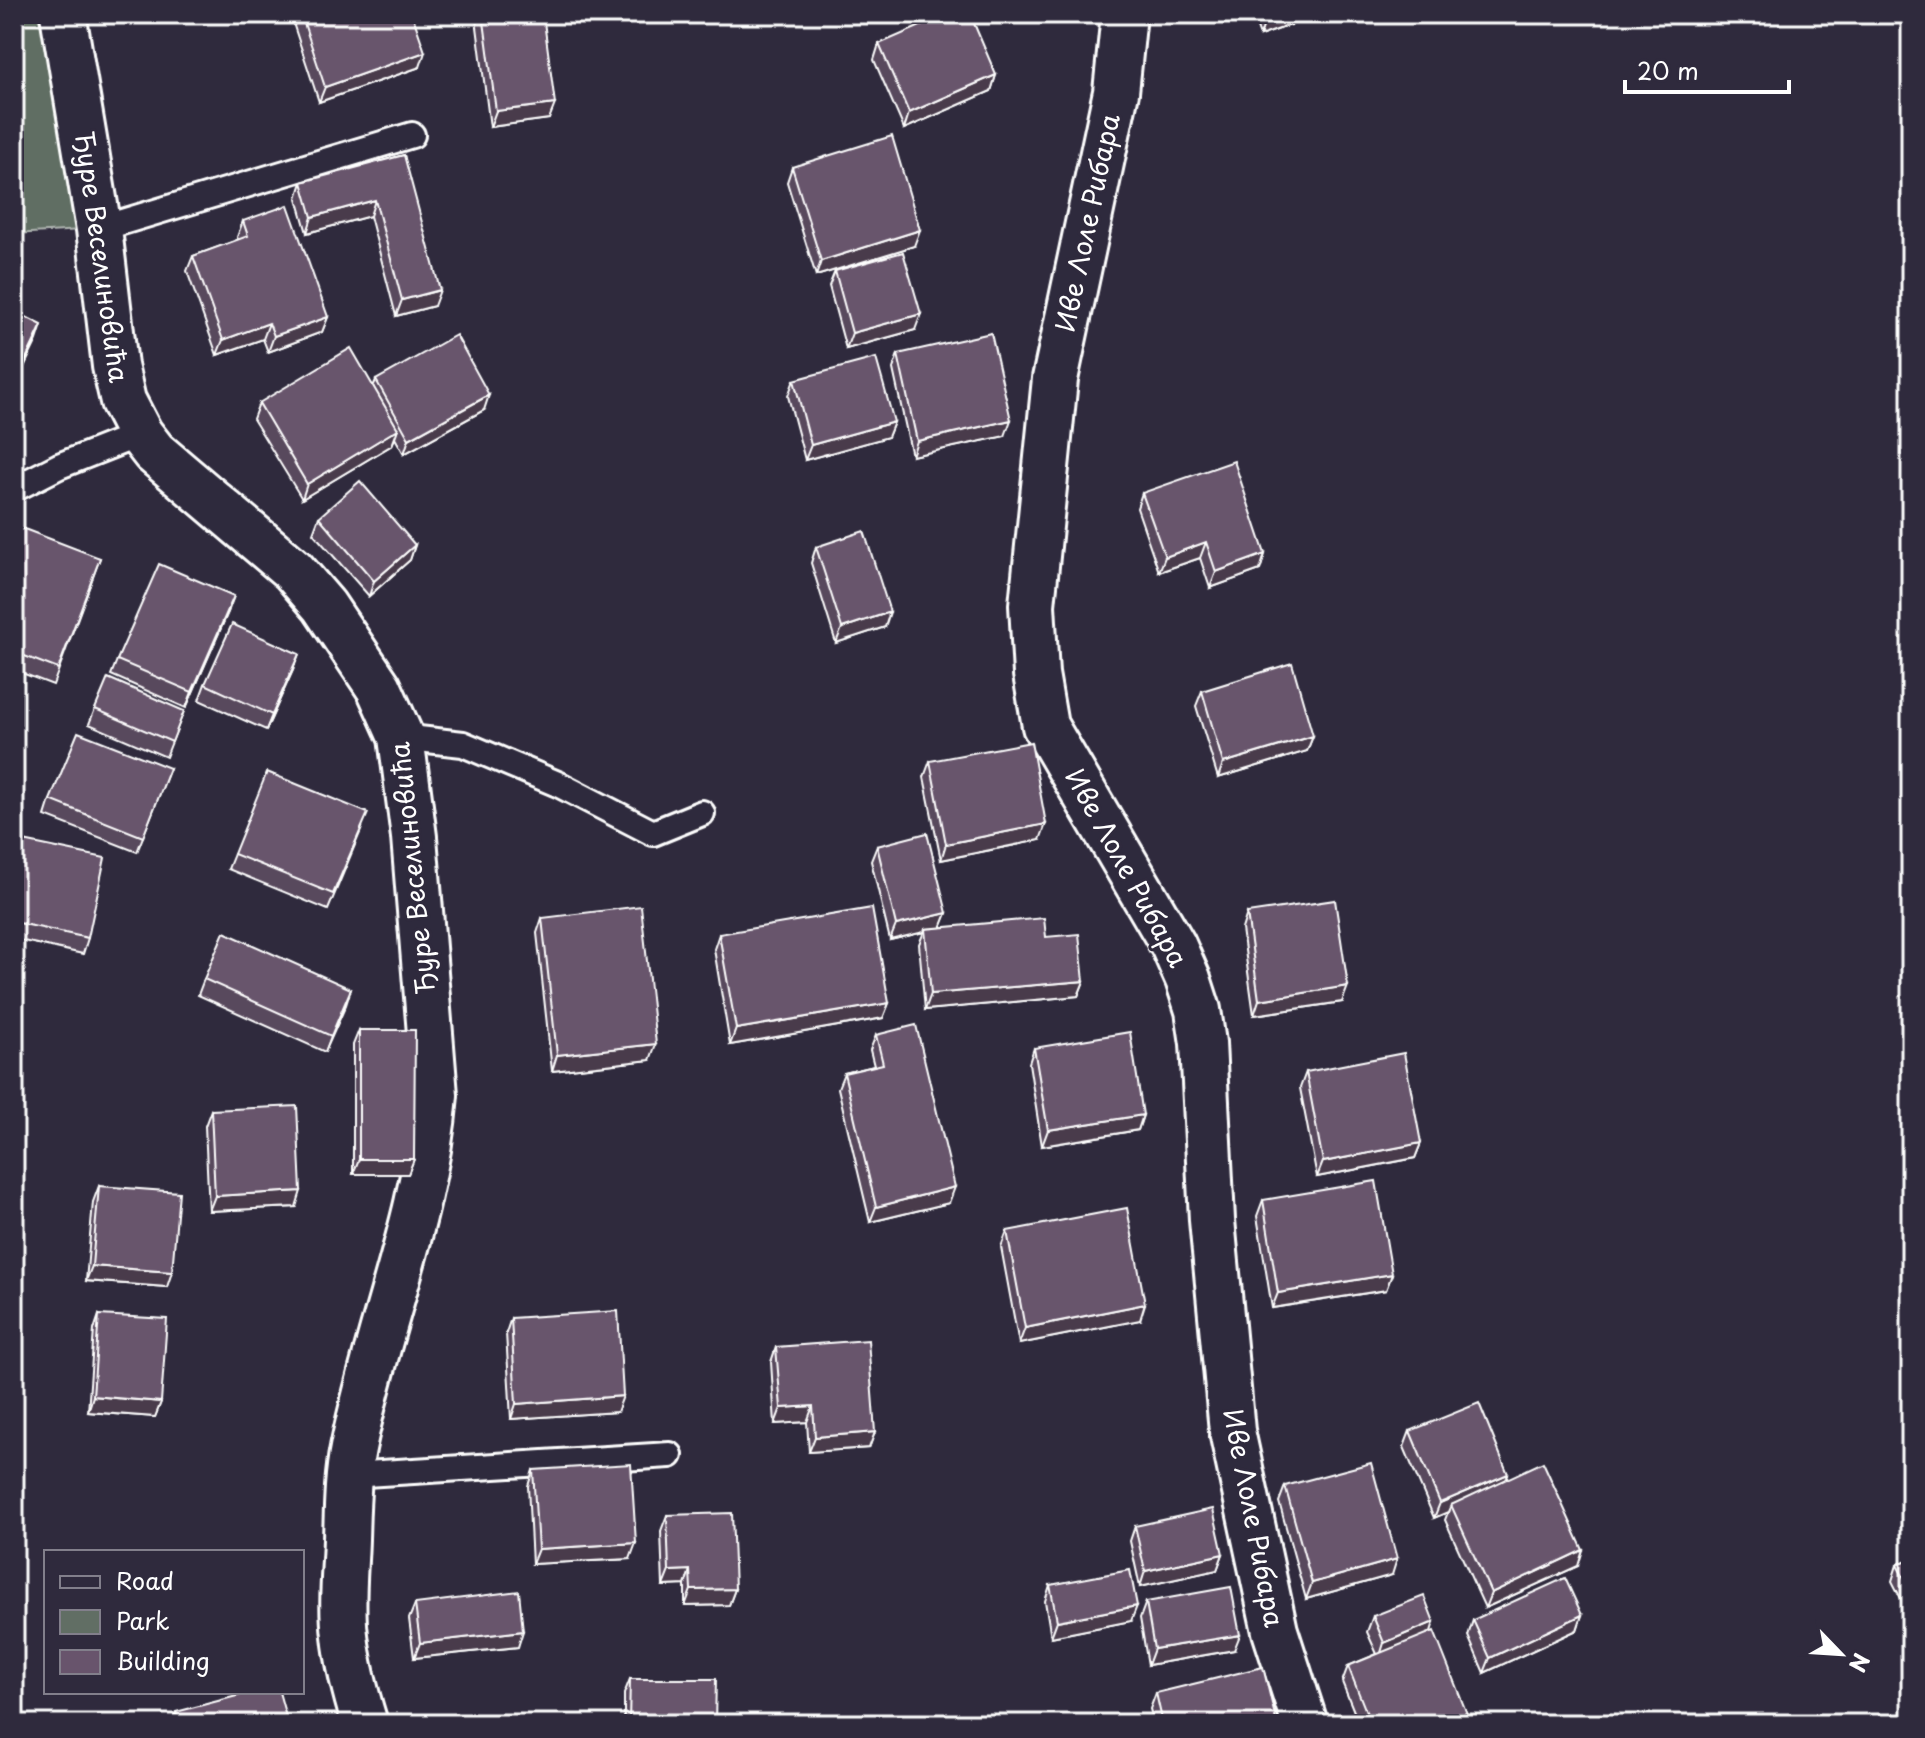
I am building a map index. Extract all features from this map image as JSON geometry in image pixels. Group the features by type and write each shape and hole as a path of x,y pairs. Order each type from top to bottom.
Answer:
{"street":[{"name":"Ђуре Веселиновића","path":"63,14 99,229 115,366 123,401 140,434 154,452 293,570 324,606 379,688 401,737 414,837 435,1095 423,1183 363,1406 349,1475 344,1576 345,1635 365,1724"},
{"name":"Иве Лоле Рибара","path":"1124,14 1116,92 1055,379 1032,605 1036,674 1045,726 1173,945 1198,1010 1203,1043 1213,1235 1232,1431 1275,1631 1305,1724"}],"lane":[{"path":"99,229 412,135"},
{"path":"14,489 59,466 140,434"},
{"path":"401,737 463,744 560,785 653,833 702,813"},
{"path":"349,1475 670,1455"}],"green space":[{"path":"14,14 63,14 99,229 14,234"}],"building":[{"path":"301,14 412,14 425,52 325,87"},
{"path":"483,14 543,14 555,104 496,111"},
{"path":"948,14 970,14 996,75 909,113 879,44"},
{"path":"1263,14 1284,14 1265,21"},
{"path":"892,136 920,230 821,261 792,167"},
{"path":"404,155 440,290 402,300 375,200 312,217 302,182"},
{"path":"288,205 328,317 274,336 269,323 223,340 193,256 248,236 243,221"},
{"path":"903,252 921,314 852,333 835,271"},
{"path":"14,311 42,325 14,384"},
{"path":"991,333 1011,420 917,441 898,354"},
{"path":"456,335 489,395 409,439 376,380"},
{"path":"351,348 398,429 307,484 259,403"},
{"path":"876,358 894,422 811,445 794,380"},
{"path":"1234,461 1265,554 1216,572 1206,542 1165,557 1142,493"},
{"path":"360,481 415,545 374,581 319,517"},
{"path":"19,527 100,558 58,669 14,652 14,541"},
{"path":"864,531 890,612 842,628 816,547"},
{"path":"159,564 234,596 192,692 117,660"},
{"path":"232,624 299,654 272,715 205,684"},
{"path":"1292,663 1313,736 1223,763 1202,691"},
{"path":"108,678 184,711 172,742 95,709"},
{"path":"14,681 20,681 20,751 14,751"},
{"path":"78,732 170,768 143,837 50,800"},
{"path":"1031,742 1046,824 946,844 930,761"},
{"path":"267,772 368,813 333,894 234,854"},
{"path":"927,833 947,913 896,925 877,846"},
{"path":"14,839 105,858 88,938 14,922"},
{"path":"1335,900 1348,986 1259,1000 1247,913"},
{"path":"641,906 656,1044 557,1055 542,918"},
{"path":"872,908 889,1003 736,1029 719,934"},
{"path":"1044,918 1046,937 1079,934 1084,981 931,994 925,929"},
{"path":"224,932 351,989 331,1036 204,979"},
{"path":"916,1025 955,1187 876,1207 844,1073 883,1064 876,1035"},
{"path":"359,1030 415,1030 414,1159 359,1159"},
{"path":"1130,1032 1143,1115 1048,1130 1034,1048"},
{"path":"1404,1053 1421,1143 1323,1162 1306,1072"},
{"path":"297,1106 301,1191 215,1196 211,1110"},
{"path":"1376,1181 1392,1274 1278,1293 1263,1200"},
{"path":"99,1186 179,1192 172,1272 92,1266"},
{"path":"1127,1208 1145,1304 1025,1328 1007,1231"},
{"path":"618,1311 623,1396 516,1404 511,1318"},
{"path":"99,1315 167,1319 161,1402 93,1396"},
{"path":"868,1340 875,1432 815,1437 813,1406 781,1408 776,1347"},
{"path":"1479,1403 1508,1474 1440,1503 1410,1431"},
{"path":"1543,1462 1583,1550 1491,1593 1451,1505"},
{"path":"1371,1463 1397,1559 1312,1583 1285,1486"},
{"path":"631,1464 636,1543 538,1549 533,1470"},
{"path":"1213,1509 1223,1554 1145,1571 1135,1526"},
{"path":"732,1513 735,1589 691,1590 690,1570 669,1571 667,1515"},
{"path":"1911,1558 1911,1591 1897,1565"},
{"path":"1130,1570 1137,1606 1057,1621 1050,1585"},
{"path":"1565,1578 1582,1615 1490,1658 1473,1620"},
{"path":"1231,1587 1240,1635 1154,1649 1146,1602"},
{"path":"519,1591 523,1631 420,1643 415,1604"},
{"path":"1424,1596 1434,1622 1384,1643 1373,1616"},
{"path":"1434,1631 1471,1724 1371,1724 1348,1666"},
{"path":"1263,1667 1277,1724 1163,1724 1156,1693"},
{"path":"630,1679 716,1679 715,1724 629,1724"},
{"path":"244,1694 280,1694 288,1724 179,1724 176,1712"}]}
